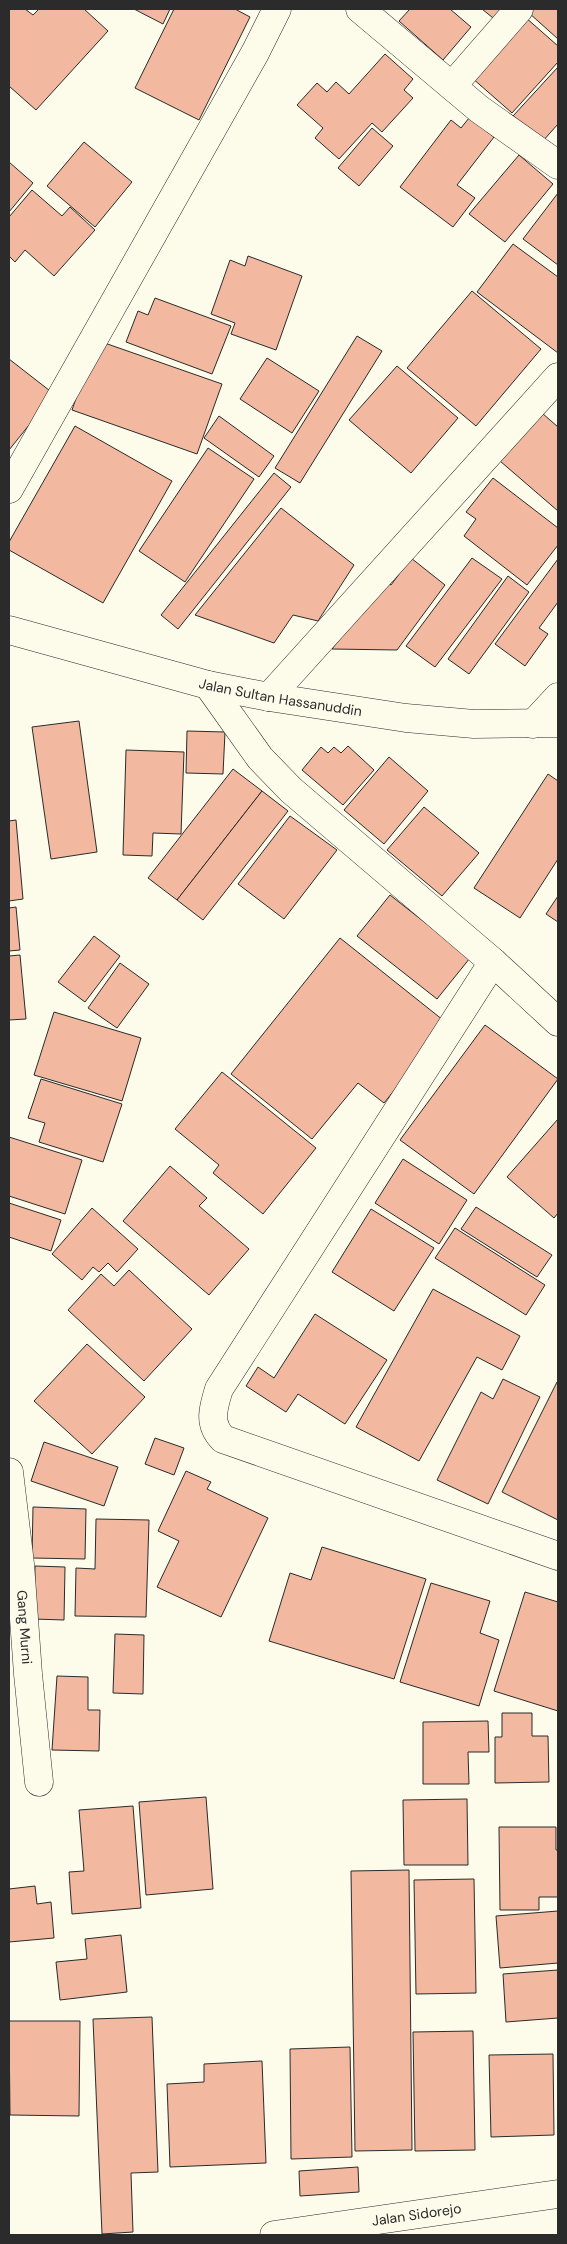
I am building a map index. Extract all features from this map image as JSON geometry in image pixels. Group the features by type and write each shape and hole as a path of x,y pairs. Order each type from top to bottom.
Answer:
{"street":[{"path":"9,489 278,9"},
{"path":"360,9 479,108 558,165"},
{"path":"452,86 519,9"},
{"path":"269,697 558,377"},
{"name":"Jalan Sultan Hassanuddin","path":"9,630 208,685 269,697 406,718 474,724 545,724"},
{"path":"208,685 260,758 291,790 493,962 558,1022"},
{"path":"545,724 558,697"},
{"path":"493,962 219,1389 213,1408 213,1422 215,1431 223,1439 558,1556"},
{"name":"Gang Murni","path":"9,1472 20,1564 28,1674 39,1782"},
{"name":"Jalan Sidorejo","path":"274,2235 558,2194"}],"building":[{"path":"9,9 25,9 33,15 39,9 84,9 108,31 36,110 9,86"},
{"path":"134,9 170,9 163,24"},
{"path":"174,9 235,9 250,17 199,120 135,88"},
{"path":"410,9 450,9 471,27 443,60 399,21"},
{"path":"482,9 510,9 498,22"},
{"path":"532,9 558,9 558,39 529,13"},
{"path":"525,17 558,46 558,62 512,113 471,77"},
{"path":"385,54 413,79 404,90 413,98 382,132 372,123 339,159 315,138 323,128 297,105 317,83 327,92 336,82 349,94"},
{"path":"558,67 558,124 542,142 513,116"},
{"path":"469,118 494,137 457,185 475,198 453,227 400,187 451,120 461,128"},
{"path":"372,128 393,146 359,186 338,168"},
{"path":"84,142 132,182 95,227 47,186"},
{"path":"519,155 553,184 505,242 469,214"},
{"path":"9,162 33,183 9,212"},
{"path":"32,190 62,216 70,207 95,230 54,276 25,250 15,262 9,256 9,217"},
{"path":"558,193 558,265 523,239"},
{"path":"513,244 558,277 558,353 477,292"},
{"path":"248,256 302,276 276,350 231,334 235,323 211,314 230,260 245,266"},
{"path":"472,291 541,349 476,426 407,368"},
{"path":"155,298 231,326 212,374 126,342 138,311 148,315"},
{"path":"357,336 382,351 300,483 275,468"},
{"path":"96,340 222,384 197,454 72,410"},
{"path":"267,358 319,391 292,433 240,399"},
{"path":"9,359 54,394 9,450"},
{"path":"397,366 458,418 411,473 349,420"},
{"path":"542,413 558,427 558,511 500,461"},
{"path":"219,416 274,456 259,477 204,438"},
{"path":"75,426 172,481 103,603 9,550 9,542"},
{"path":"208,448 254,479 185,582 139,551"},
{"path":"274,473 291,487 178,629 161,615"},
{"path":"493,478 558,528 558,545 527,585 464,536 476,519 466,512"},
{"path":"281,508 354,565 318,621 293,615 274,643 195,615"},
{"path":"411,558 445,585 397,650 332,649 384,580 391,585"},
{"path":"472,558 502,579 435,667 406,646"},
{"path":"558,559 558,602 539,628 548,634 525,666 495,644"},
{"path":"508,576 529,592 469,674 448,659"},
{"path":"79,721 97,852 51,859 32,727"},
{"path":"187,731 225,732 223,774 186,773"},
{"path":"348,746 374,770 343,805 302,770 321,747 328,753 334,747 341,753"},
{"path":"126,750 184,752 181,834 153,833 152,856 123,855"},
{"path":"389,757 428,791 384,844 344,810"},
{"path":"233,769 262,791 177,900 148,878"},
{"path":"548,774 558,781 558,859 520,918 474,888"},
{"path":"262,791 288,811 203,920 177,900"},
{"path":"424,807 479,853 442,896 387,850"},
{"path":"290,816 337,850 284,919 238,884"},
{"path":"16,820 23,899 9,901 9,821"},
{"path":"390,895 470,958 437,999 357,936"},
{"path":"558,896 558,922 546,914"},
{"path":"16,907 20,950 9,951 9,908"},
{"path":"94,936 120,956 85,1002 58,982"},
{"path":"340,938 448,1024 384,1103 358,1083 312,1139 231,1074"},
{"path":"20,955 26,1019 9,1020 9,956"},
{"path":"120,963 149,984 117,1028 88,1008"},
{"path":"54,1012 141,1038 122,1101 34,1075"},
{"path":"485,1025 558,1079 474,1194 400,1140"},
{"path":"222,1072 316,1148 263,1214 213,1173 219,1165 175,1129"},
{"path":"41,1079 122,1104 103,1162 39,1142 45,1123 28,1118"},
{"path":"558,1119 558,1213 554,1218 507,1177"},
{"path":"9,1137 82,1160 65,1214 9,1196"},
{"path":"403,1159 467,1200 439,1244 375,1203"},
{"path":"170,1166 207,1198 199,1206 249,1249 209,1295 123,1221"},
{"path":"9,1203 61,1220 51,1251 9,1237"},
{"path":"476,1207 552,1255 537,1277 461,1229"},
{"path":"92,1208 138,1249 117,1272 108,1263 99,1272 93,1267 82,1280 52,1254"},
{"path":"371,1209 434,1248 394,1311 332,1272"},
{"path":"455,1228 545,1285 526,1315 435,1258"},
{"path":"129,1270 192,1329 144,1381 68,1310 101,1274 114,1286"},
{"path":"433,1289 520,1336 502,1370 477,1357 419,1461 356,1427"},
{"path":"315,1314 387,1360 345,1424 298,1394 286,1412 246,1386 258,1367 274,1378"},
{"path":"87,1344 145,1397 92,1454 34,1401"},
{"path":"503,1379 540,1397 488,1504 437,1480 481,1392 493,1399"},
{"path":"558,1383 558,1520 502,1492"},
{"path":"155,1438 184,1448 174,1475 145,1464"},
{"path":"44,1442 118,1467 104,1506 31,1481"},
{"path":"186,1471 211,1482 207,1489 268,1518 221,1617 157,1587 179,1541 158,1531"},
{"path":"33,1507 86,1509 85,1559 32,1558"},
{"path":"96,1519 149,1520 146,1617 75,1616 76,1568 95,1569"},
{"path":"322,1547 426,1579 394,1679 269,1641 290,1573 311,1580"},
{"path":"35,1566 65,1567 64,1620 34,1619"},
{"path":"431,1583 490,1601 480,1633 499,1640 479,1706 400,1682"},
{"path":"525,1592 558,1602 558,1711 494,1691"},
{"path":"115,1634 144,1635 143,1694 113,1693"},
{"path":"57,1676 88,1677 88,1710 100,1710 99,1751 52,1750"},
{"path":"502,1713 532,1713 532,1736 548,1736 549,1782 495,1783 495,1737 502,1737"},
{"path":"488,1721 489,1752 468,1752 469,1784 423,1784 423,1722"},
{"path":"206,1797 213,1889 146,1895 139,1802"},
{"path":"467,1799 468,1865 404,1865 403,1800"},
{"path":"133,1806 141,1908 72,1914 69,1872 84,1871 79,1810"},
{"path":"499,1827 556,1827 558,1897 539,1897 539,1910 500,1910"},
{"path":"409,1870 412,2150 355,2151 351,1871"},
{"path":"474,1879 476,1993 416,1994 414,1880"},
{"path":"35,1886 37,1904 51,1902 54,1938 9,1942 9,1889"},
{"path":"558,1911 558,1963 500,1968 496,1916"},
{"path":"121,1935 127,1992 60,2000 56,1962 87,1959 85,1939"},
{"path":"558,1970 558,2018 506,2022 503,1974"},
{"path":"152,2017 158,2172 131,2173 133,2232 102,2234 93,2019"},
{"path":"9,2021 80,2021 79,2116 10,2115"},
{"path":"473,2031 475,2150 415,2151 413,2032"},
{"path":"350,2047 352,2157 291,2159 290,2049"},
{"path":"553,2054 554,2135 491,2137 489,2055"},
{"path":"262,2061 266,2163 170,2167 167,2084 204,2082 204,2064"},
{"path":"358,2167 359,2192 300,2196 299,2171"}]}
